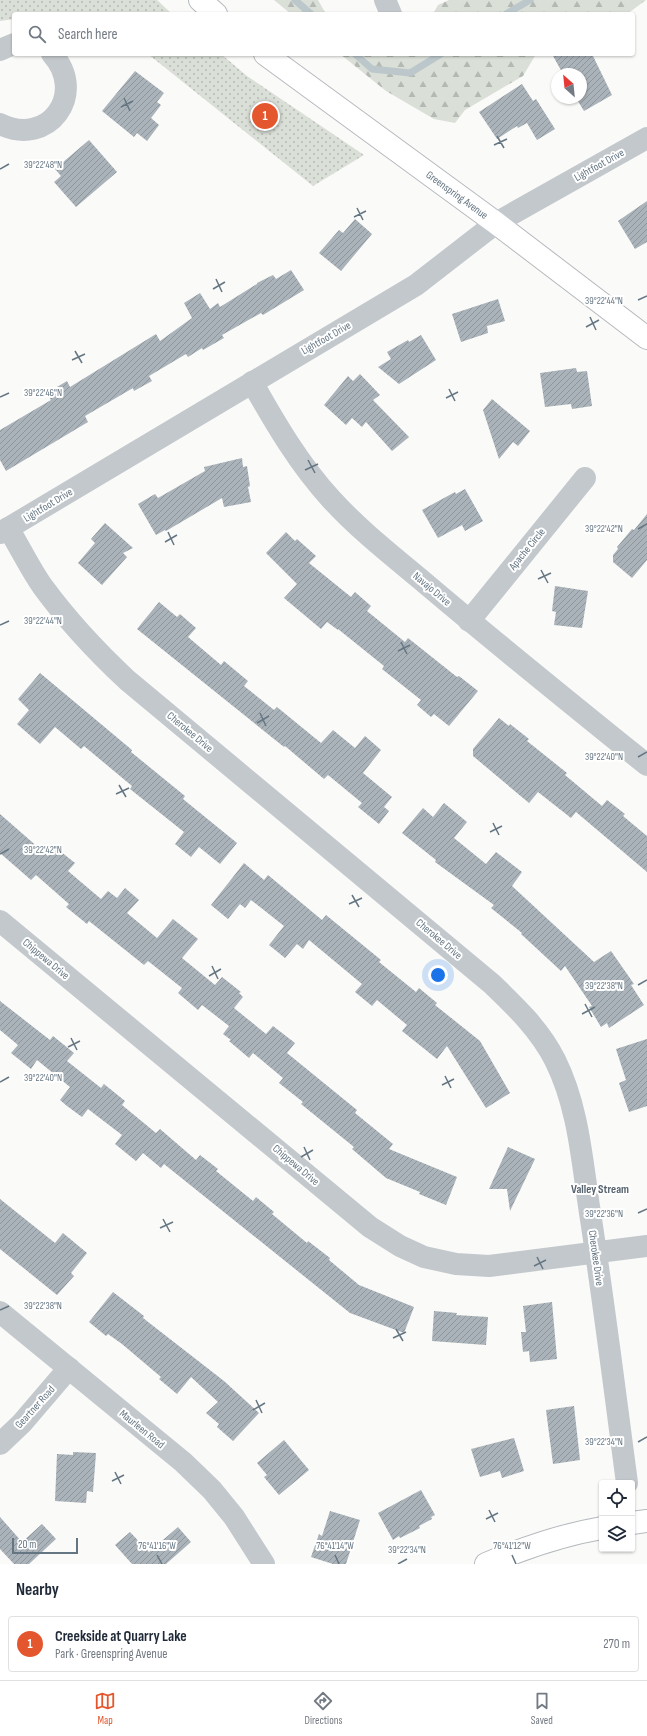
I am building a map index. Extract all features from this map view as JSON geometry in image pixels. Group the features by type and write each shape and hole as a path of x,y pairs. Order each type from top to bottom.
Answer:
{"main road":[{"path":"200,0 214,12"},
{"name":"Greenspring Avenue","path":"268,56 496,223 647,338"},
{"path":"635,1522 647,1521"},
{"path":"486,1564 520,1550 570,1534 599,1529"}],"street":[{"path":"385,0 390,12"},
{"path":"0,50 12,45"},
{"path":"0,124 19,130 31,130 42,126 60,111 67,89 66,77 61,65 54,56"},
{"name":"Lightfoot Drive","path":"4,531 416,285 496,223 647,138"},
{"name":"Navajo Drive","path":"252,382 283,436 331,499 359,527 470,621 647,765"},
{"name":"Apache Circle","path":"470,621 585,478"},
{"name":"Cherokee Drive","path":"4,531 66,617 95,651 127,680 492,984 519,1010 539,1034 555,1060 568,1090 576,1122 596,1253 627,1480"},
{"name":"Chippewa Drive","path":"0,922 370,1227 400,1246 424,1257 456,1264 489,1266 647,1246"},
{"name":"Maurleen Road","path":"0,1312 183,1462 212,1490 234,1517 264,1564"},
{"name":"Geartner Road","path":"0,1444 22,1423 68,1368"}],"green space":[{"path":"0,0 157,0 170,12 12,12 12,19 0,21"},
{"path":"274,0 318,0 325,12 289,12"},
{"path":"449,0 646,0 630,12 434,12 438,5"},
{"path":"150,56 223,56 247,76 364,155 313,186"},
{"path":"342,56 535,56 523,76 465,110 455,123 434,119 386,91"}],"building":[{"path":"553,56 593,56 612,95 584,111 580,104 587,104 587,68 560,68"},
{"path":"135,71 164,93 157,102 161,105 151,118 159,125 147,141 137,133 134,137 102,111"},
{"path":"522,84 533,101 536,99 555,129 537,140 527,123 518,128 517,126 497,139 479,112"},
{"path":"89,140 117,172 76,207 54,182 61,176 55,169"},
{"path":"647,201 647,242 635,249 618,221"},
{"path":"355,219 372,234 341,271 319,253 339,230 343,233"},
{"path":"291,270 304,290 263,315 261,313 222,335 224,338 203,350 202,348 188,357 186,354 149,376 152,381 134,391 133,388 85,416 88,422 6,471 0,460 0,430 51,400 49,397 55,394 52,390 67,381 70,387 156,334 160,341 192,318 184,303 200,293 210,309 218,303 220,307 257,283 273,275 276,279"},
{"path":"498,299 505,321 487,326 488,333 461,342 452,314"},
{"path":"421,335 436,360 399,384 378,367 391,359 387,352 408,340 409,342"},
{"path":"576,368 577,372 587,371 592,406 572,409 571,404 545,407 540,373"},
{"path":"360,374 380,395 373,400 409,437 392,451 366,422 362,427 352,418 346,425 324,405 348,376 353,381"},
{"path":"492,399 530,431 518,446 513,442 499,459 483,410"},
{"path":"242,458 243,467 247,466 250,486 248,487 251,502 224,507 222,498 166,531 165,530 156,535 138,504 155,494 158,498 205,471 204,467"},
{"path":"465,489 483,521 465,531 462,525 438,538 422,510 455,492 456,494"},
{"path":"647,514 647,560 632,578 613,562 613,555 618,549 617,547"},
{"path":"105,523 133,548 123,553 127,557 102,585 78,563 95,543 91,539"},
{"path":"286,532 295,541 297,539 316,556 309,563 351,597 355,592 371,606 367,611 405,642 408,638 457,677 459,676 478,691 449,726 434,714 431,717 417,705 421,700 382,669 384,666 338,629 327,622 321,629 284,598 297,584 266,553"},
{"path":"555,586 588,591 582,628 554,625 556,612 552,611"},
{"path":"159,602 177,617 180,614 196,628 188,637 221,665 224,661 248,681 244,686 274,710 277,707 321,743 333,730 355,748 365,736 381,750 363,773 392,797 384,807 389,811 379,824 358,807 362,803 328,775 324,779 285,746 284,747 137,629"},
{"path":"40,673 132,750 131,752 185,796 183,799 237,843 220,864 199,847 191,857 175,844 184,832 130,789 132,786 84,746 81,749 55,727 40,744 17,724 29,710 18,699"},
{"path":"499,718 509,726 510,724 529,739 527,741 567,773 565,775 602,806 607,800 625,814 623,816 647,836 647,872 576,812 571,818 538,792 529,803 473,756 473,749"},
{"path":"444,803 467,822 454,838 486,864 496,852 522,872 512,886 594,962 611,951 634,984 631,985 644,1005 609,1028 607,1023 601,1027 589,1007 592,1006 565,966 561,971 521,934 522,933 491,908 494,905 435,862 436,860 402,833 423,808 433,817"},
{"path":"0,814 48,856 55,847 75,863 68,871 101,899 108,891 117,898 125,888 139,900 127,913 157,938 173,919 198,939 182,958 215,985 222,977 241,992 239,993 243,997 234,1008 266,1034 273,1026 295,1043 287,1053 357,1110 355,1113 393,1144 389,1149 457,1177 446,1205 386,1178 352,1149 354,1147 301,1104 303,1102 279,1083 283,1078 253,1053 249,1058 229,1041 231,1040 223,1034 229,1026 202,1005 198,1010 178,993 182,988 148,961 144,965 89,921 87,924 66,907 69,904 36,875 31,880 0,853"},
{"path":"244,863 264,880 268,875 322,920 326,915 381,960 379,962 416,992 419,988 437,1003 435,1005 480,1041 510,1093 486,1108 447,1046 437,1059 402,1031 407,1025 377,1000 372,1006 355,992 362,984 309,940 303,949 297,944 285,958 269,945 284,926 251,900 245,908 240,904 228,919 211,905"},
{"path":"0,1001 50,1040 53,1036 74,1053 67,1061 101,1088 104,1084 125,1101 122,1105 156,1133 160,1129 196,1160 200,1155 218,1169 216,1171 253,1201 256,1197 274,1212 272,1214 307,1243 308,1241 330,1258 329,1260 359,1285 414,1307 404,1333 350,1313 164,1164 161,1168 143,1153 136,1161 115,1144 122,1135 88,1109 82,1117 67,1106 60,1100 70,1087 37,1060 31,1069 11,1053 18,1045 0,1030"},
{"path":"647,1039 647,1106 629,1112 619,1083 626,1080 616,1049"},
{"path":"508,1147 535,1159 510,1211 507,1189 489,1189"},
{"path":"0,1199 55,1243 63,1233 87,1253 71,1273 74,1276 57,1295 0,1249"},
{"path":"113,1292 144,1316 143,1318 224,1381 259,1413 233,1441 217,1427 219,1424 206,1413 218,1402 191,1377 177,1394 159,1379 161,1377 122,1344 108,1334 106,1336 89,1322"},
{"path":"552,1302 557,1359 530,1362 529,1351 523,1352 521,1332 526,1332 523,1306"},
{"path":"434,1311 457,1313 456,1315 488,1317 486,1345 432,1341"},
{"path":"574,1406 580,1460 553,1464 546,1410"},
{"path":"514,1438 524,1471 502,1478 500,1471 480,1477 471,1449"},
{"path":"284,1440 309,1470 279,1495 264,1477 267,1475 257,1463"},
{"path":"73,1452 96,1453 93,1492 87,1491 86,1503 55,1501 57,1454 73,1455"},
{"path":"421,1490 435,1515 431,1517 432,1519 419,1526 420,1528 400,1538 399,1536 393,1540 378,1513"},
{"path":"330,1511 360,1520 346,1564 333,1564 311,1557 319,1534 322,1536"},
{"path":"0,1517 22,1542 42,1524 56,1539 29,1564 14,1564 0,1549"},
{"path":"178,1527 191,1542 166,1564 132,1564 115,1545 130,1532 149,1552"}],"waterway":[{"path":"295,0 309,12"},
{"path":"509,12 530,0"},
{"path":"357,56 372,69 410,73 438,56"}],"place":[{"name":"Creekside at Quarry Lake","path":"265,116"}],"district":[{"name":"Valley Stream","path":"600,1189"}]}
